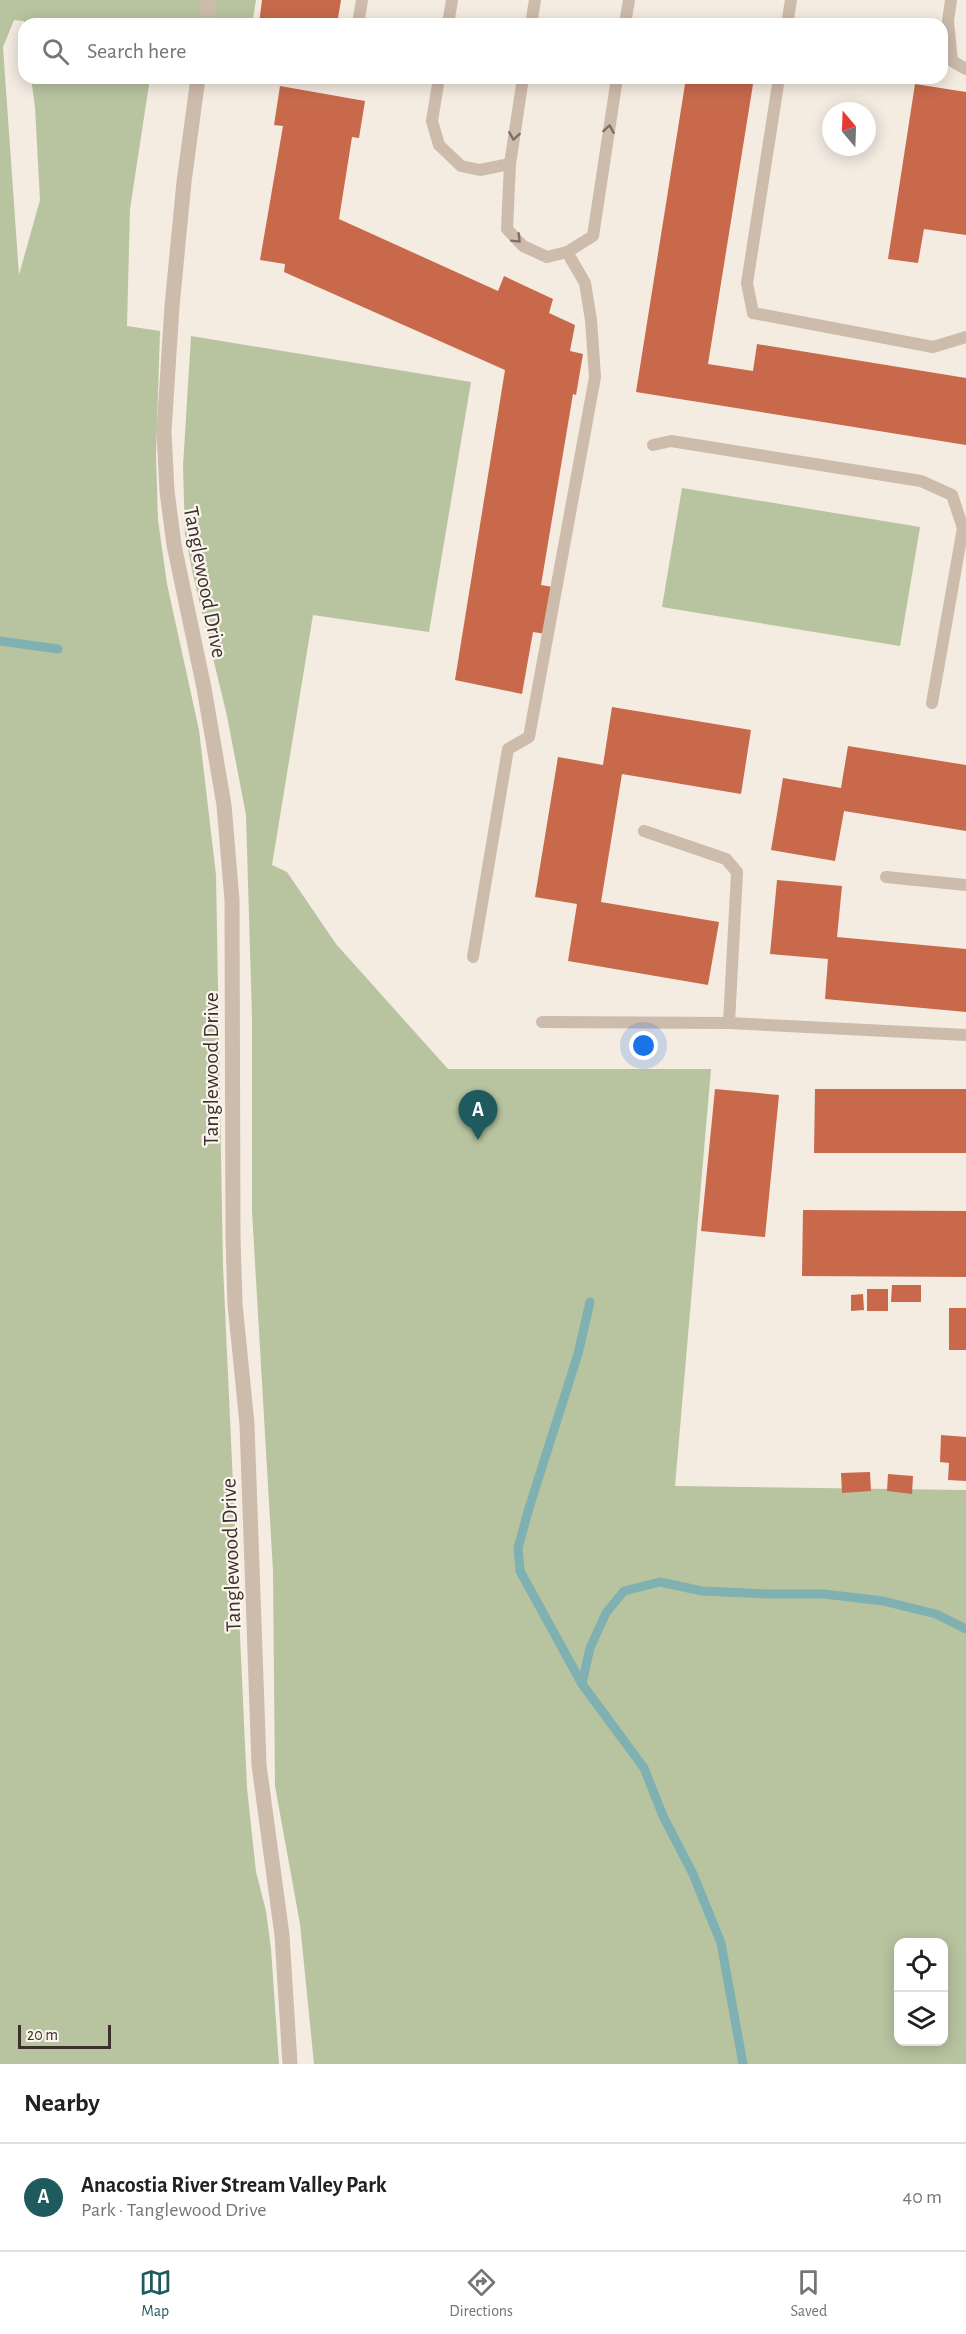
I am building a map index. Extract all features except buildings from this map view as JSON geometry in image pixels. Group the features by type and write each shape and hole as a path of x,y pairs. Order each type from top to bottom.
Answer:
{"street":[{"path":"207,18 209,0"},
{"name":"Tanglewood Drive","path":"197,84 184,182 172,306 164,431 166,490 174,545 204,688 224,805 232,900 232,1238 235,1304 247,1424 259,1765 282,1935 291,2064"}],"lane":[{"path":"359,18 362,0"},
{"path":"449,18 452,0"},
{"path":"532,18 535,0"},
{"path":"626,18 629,0"},
{"path":"788,18 790,0"},
{"path":"951,0 948,21 952,61 966,69"},
{"path":"438,84 432,121 439,145 461,166 480,170 510,164"},
{"path":"522,84 510,164 507,229 523,246 547,257 567,252 593,236 616,84"},
{"path":"778,84 747,283 753,313 933,347 966,337"},
{"path":"473,957 508,749 529,737 595,377 591,320 585,283 567,252"},
{"path":"653,445 671,441 921,481 952,495 963,528 932,703"},
{"path":"644,831 726,859 738,872 729,1023"},
{"path":"886,878 966,885"},
{"path":"542,1022 729,1023 966,1035"}],"green space":[{"path":"0,0 256,0 253,18 18,18 18,20 14,20 3,47 19,275 40,200 32,84 149,84 130,209 127,326 160,331 156,456 158,520 167,584 199,730 216,875 223,1266 247,1788 256,1872 266,1911 271,1949 279,2064 0,2064"},
{"path":"191,336 471,382 429,632 313,615 272,865 287,872 336,944 448,1069 711,1069 675,1486 966,1490 966,2064 314,2064 300,1924 275,1786 273,1571 252,1211 252,1018 246,815 227,716 185,534 183,466"},
{"path":"682,488 920,527 900,646 662,607"}],"waterway":[{"path":"0,641 58,649"},
{"path":"590,1302 578,1354 518,1548 520,1571 582,1684 644,1768 663,1816 693,1874 721,1943 743,2064"},
{"path":"582,1684 590,1648 606,1613 624,1591 660,1582 702,1591 824,1594 883,1601 936,1614 966,1629"}],"place":[{"name":"Anacostia River Stream Valley Park","path":"478,1140"}]}
